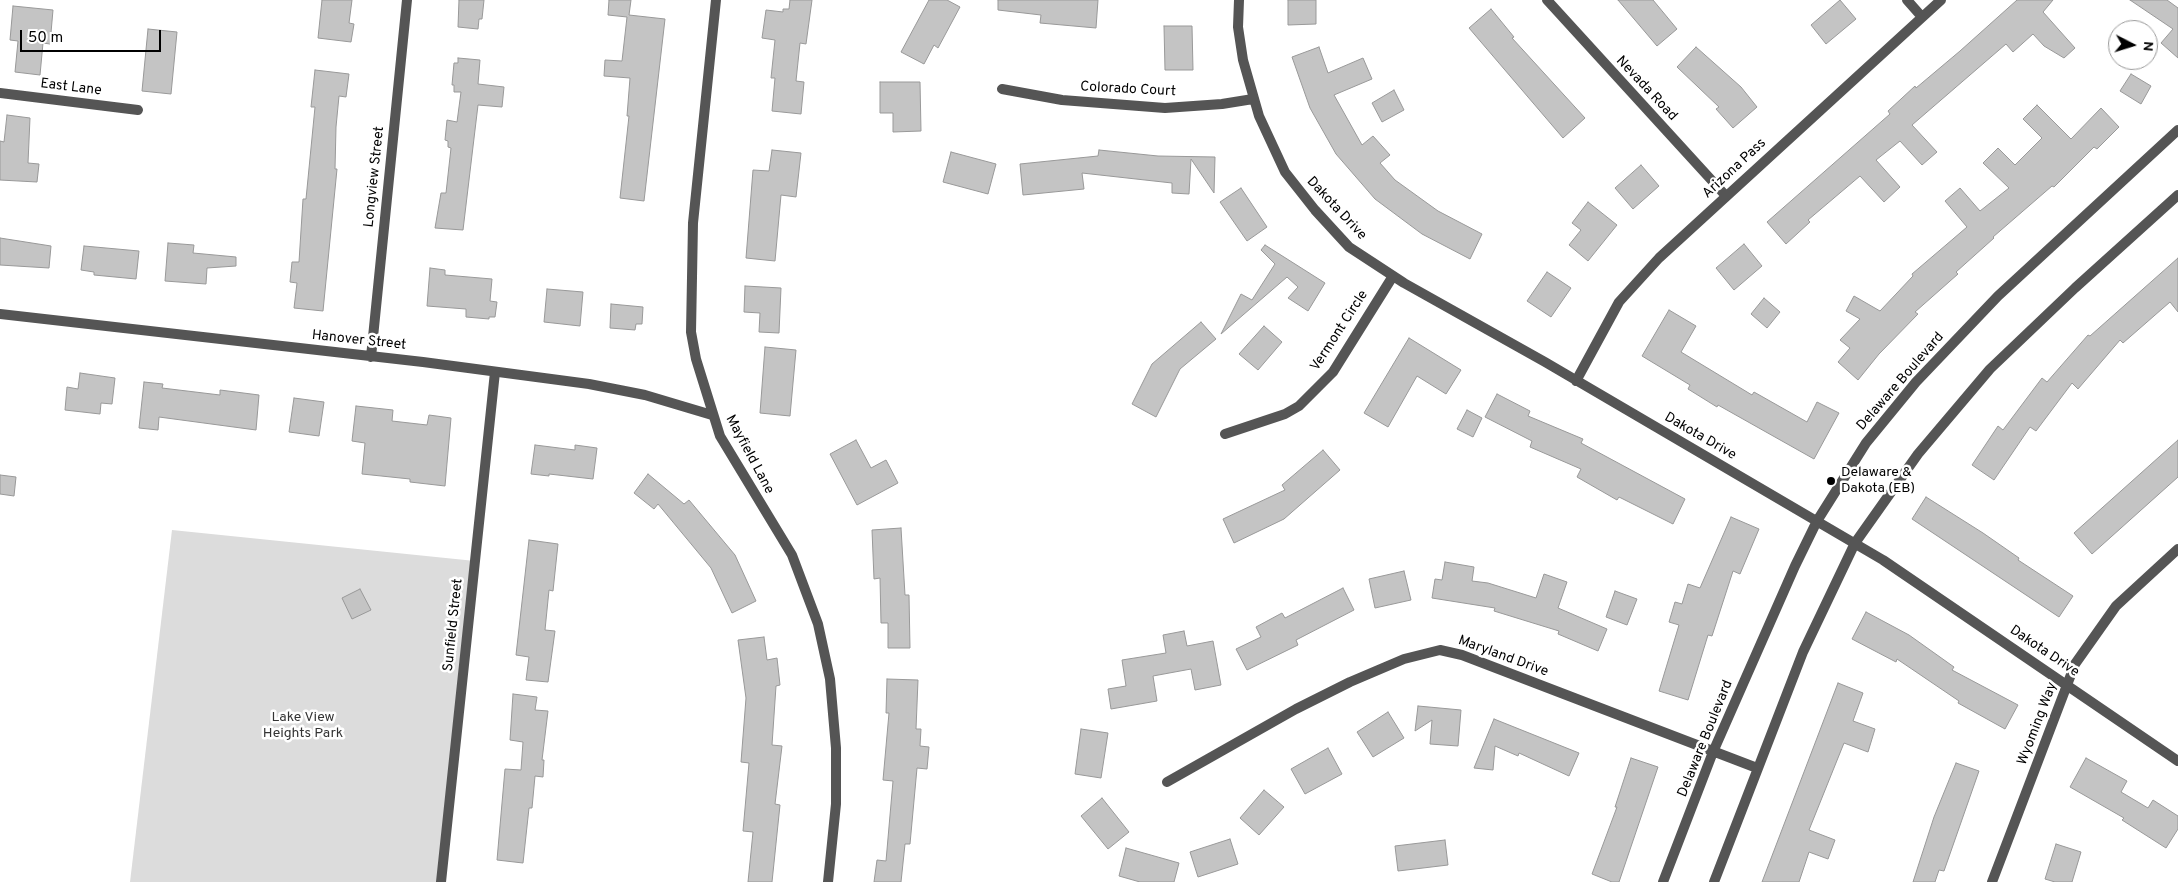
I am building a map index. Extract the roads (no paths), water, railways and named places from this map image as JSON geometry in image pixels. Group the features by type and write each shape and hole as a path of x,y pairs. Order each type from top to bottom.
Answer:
{"street":[{"name":"Longview Street","path":"371,357 407,0"},
{"name":"Mayfield Lane","path":"716,0 693,223 691,332 696,359 720,436 792,555 818,624 830,679 836,748 836,804 828,882"},
{"name":"Dakota Drive","path":"1239,0 1238,27 1243,60 1253,99 1285,172 1315,210 1349,247 1393,276 1883,560 2178,761"},
{"name":"Nevada Road","path":"1546,0 1726,196"},
{"path":"1907,0 1922,17"},
{"name":"Arizona Pass","path":"1576,381 1619,302 1659,258 1941,0"},
{"name":"Colorado Court","path":"1002,90 1062,100 1165,108 1222,104 1253,99"},
{"name":"East Lane","path":"0,93 138,110"},
{"name":"Delaware Boulevard","path":"1663,882 1713,752 1795,566 1817,522 1866,443 1916,382 1998,296 2178,130"},
{"path":"1714,882 1757,768 1820,612 1855,543 1918,454 1990,369 2178,195"},
{"name":"Vermont Circle","path":"1225,434 1285,414 1300,406 1333,372 1393,276"},
{"name":"Hanover Street","path":"0,314 590,384 645,395 712,415"},
{"name":"Sunfield Street","path":"441,882 495,372"},
{"name":"Wyoming Way","path":"1992,882 2076,664 2116,606 2178,550"},
{"name":"Maryland Drive","path":"1166,782 1296,709 1350,682 1404,659 1440,650 1462,655 1757,768"}],"place":[{"name":"Delaware & Dakota (EB)","path":"1831,481"}],"park label":[{"name":"Lake View Heights Park","path":"303,726"}]}
